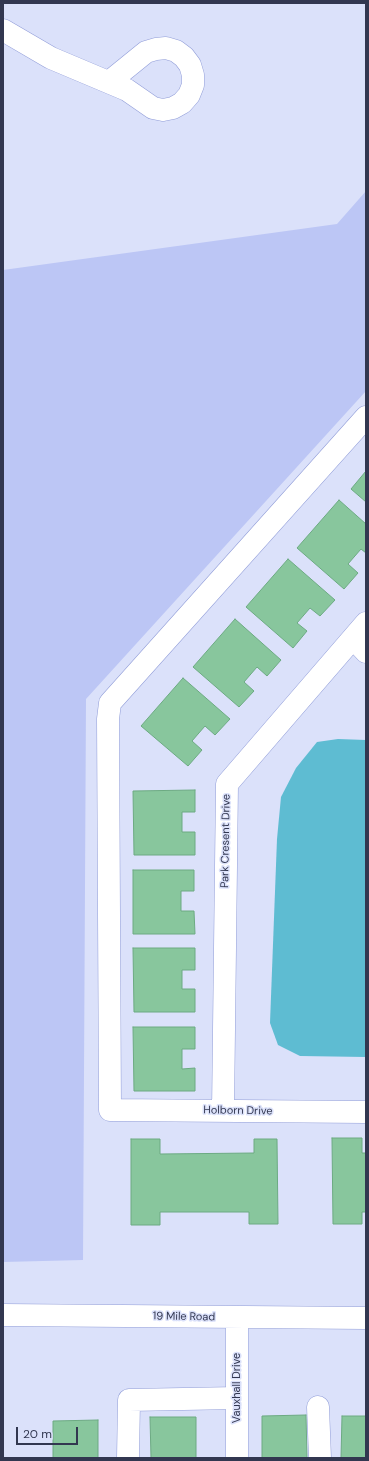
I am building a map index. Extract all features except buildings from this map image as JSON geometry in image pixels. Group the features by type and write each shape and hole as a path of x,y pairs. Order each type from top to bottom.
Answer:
{"street":[{"path":"3,30 51,58 109,82"},
{"name":"Holborn Drive","path":"366,417 110,703 108,719 110,1110 366,1112"},
{"name":"Park Cresent Drive","path":"223,1111 227,784 362,638"},
{"name":"19 Mile Road","path":"3,1315 366,1318"},
{"name":"Vauxhall Drive","path":"237,1318 237,1458"},
{"path":"128,1458 129,1400 237,1398"},
{"path":"318,1407 320,1458"}],"shaded area":[{"path":"366,191 366,391 86,699 83,1260 3,1262 3,270 337,224"},
{"path":"338,739 366,740 366,1057 300,1056 278,1045 270,1023 277,839 281,797 296,768 317,742"}]}
